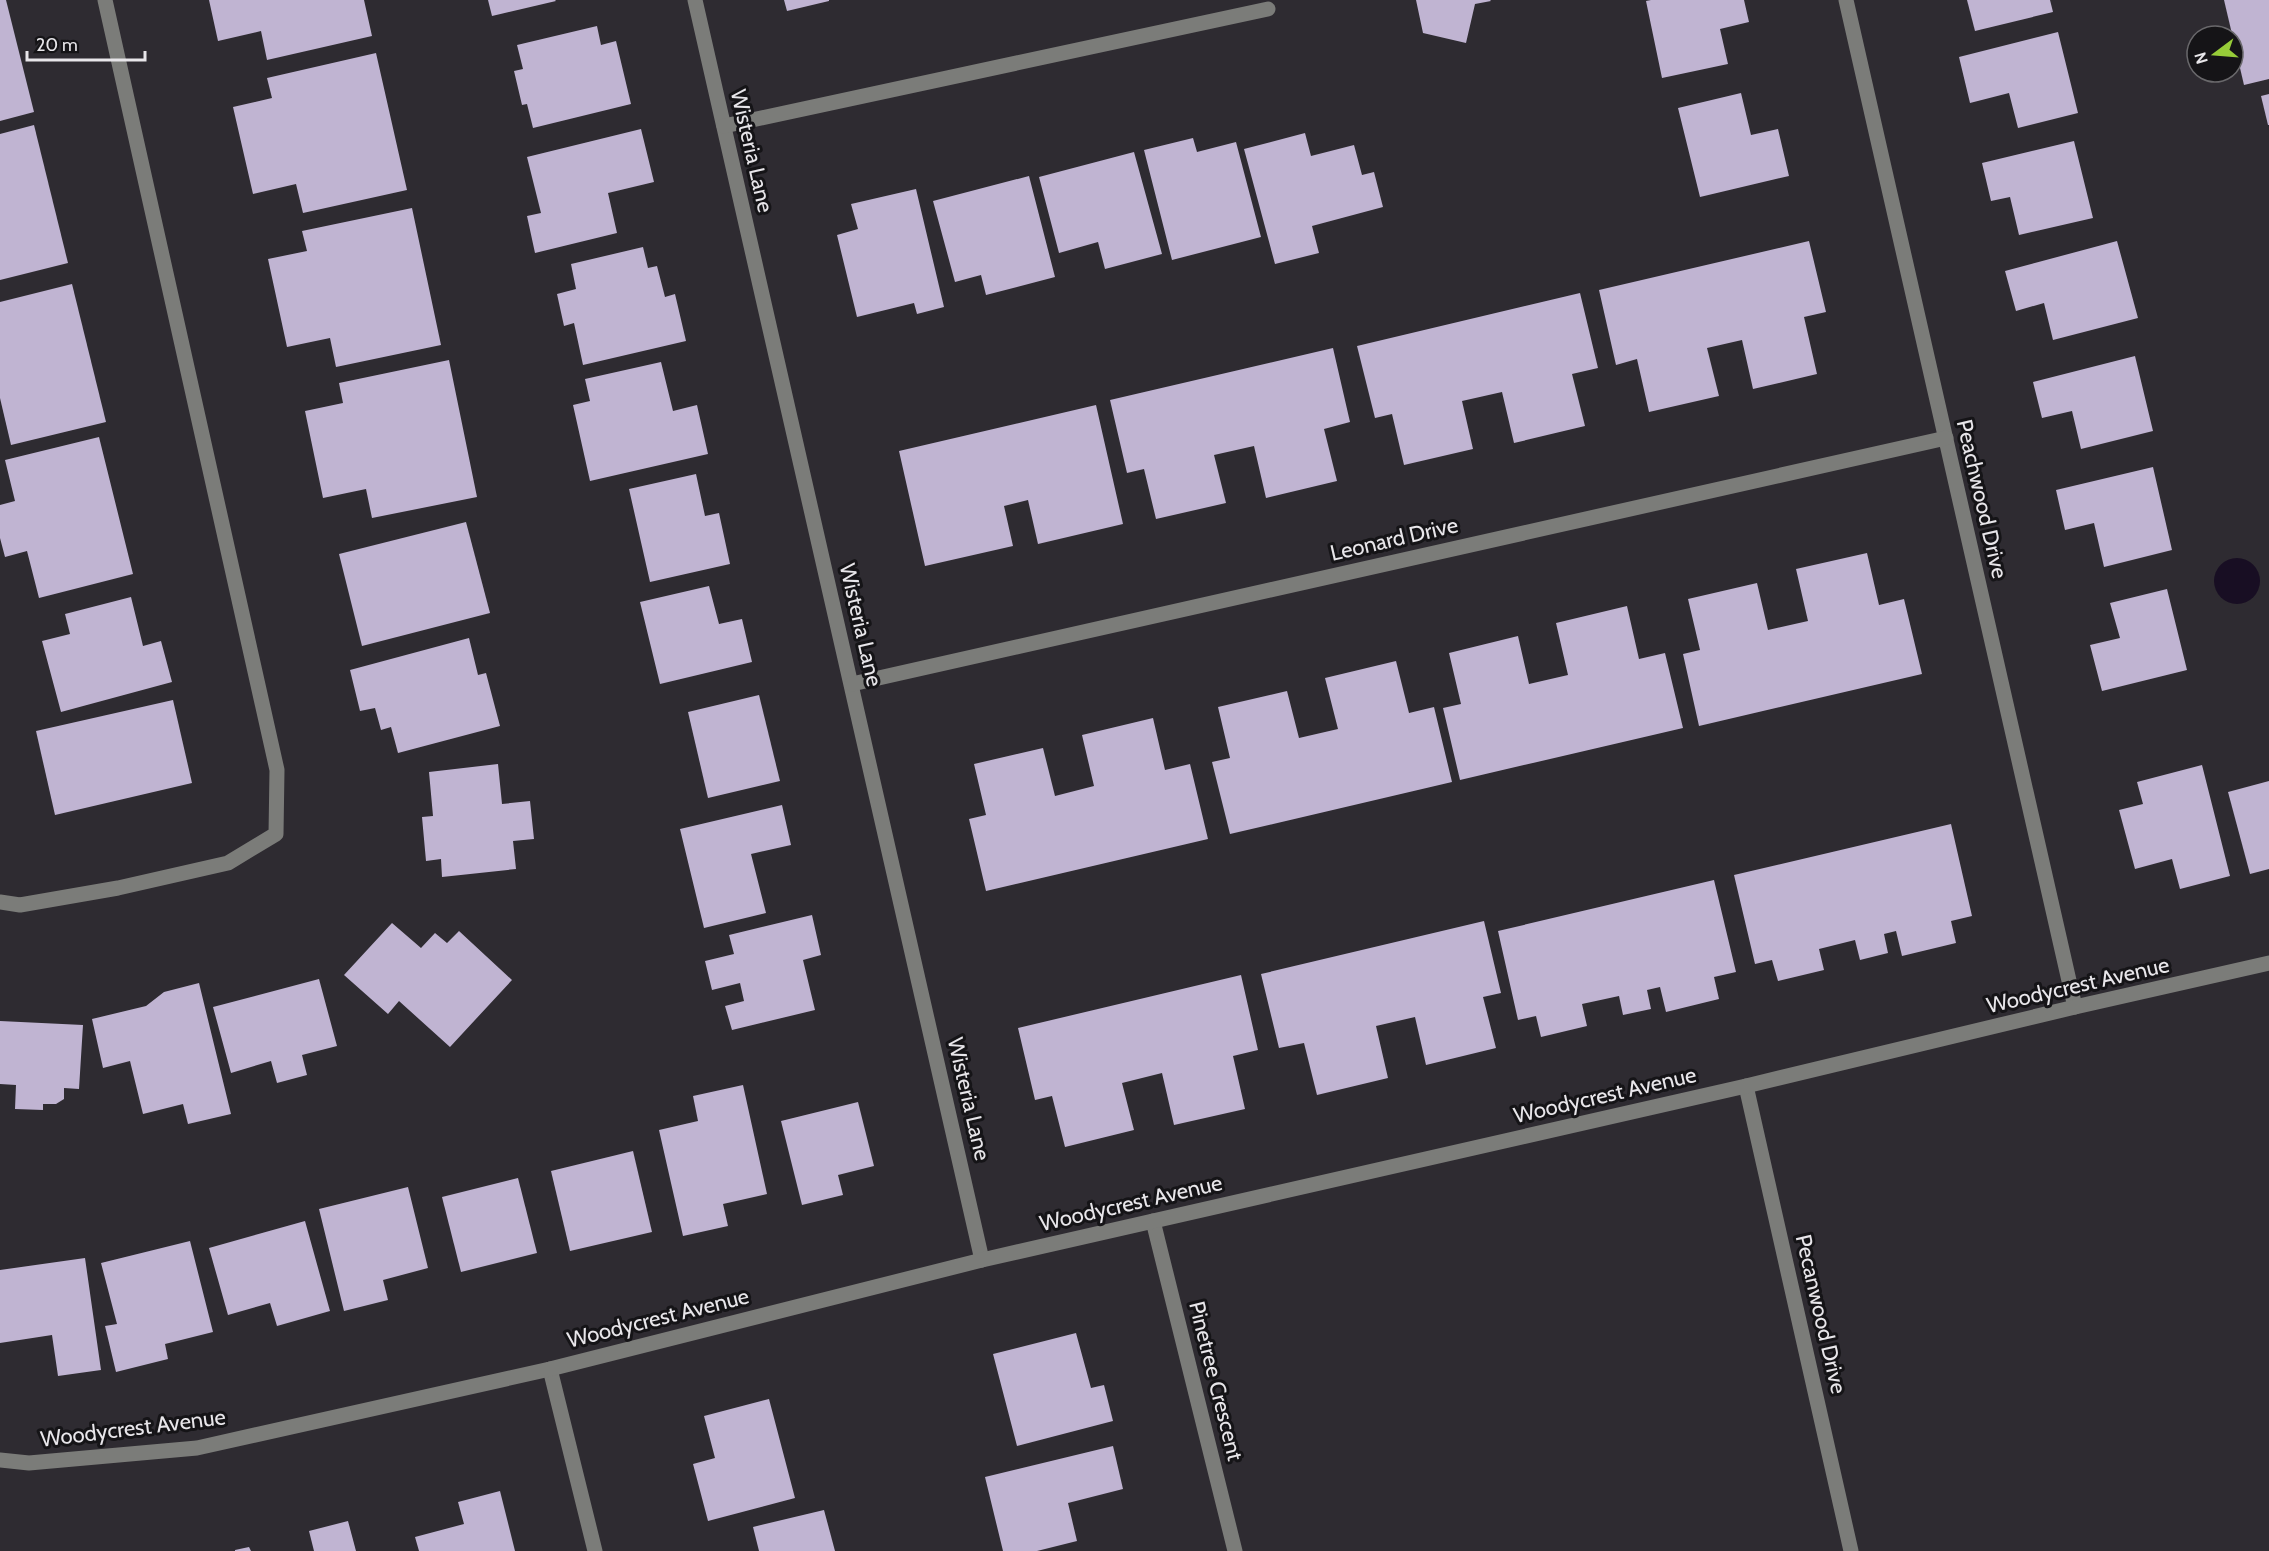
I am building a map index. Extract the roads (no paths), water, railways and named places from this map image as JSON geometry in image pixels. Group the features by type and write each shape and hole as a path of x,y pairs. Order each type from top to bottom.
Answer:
{"street":[{"path":"0,902 20,904 118,888 228,863 276,834 277,770 105,0"},
{"name":"Wisteria Lane","path":"695,0 982,1260"},
{"name":"Peachwood Drive","path":"1846,0 2075,1008"},
{"path":"724,126 1268,9"},
{"name":"Leonard Drive","path":"852,684 1946,438"},
{"name":"Woodycrest Avenue","path":"0,1460 29,1463 196,1448 550,1369 982,1260 1746,1086 2269,963"},
{"name":"Pecanwood Drive","path":"1746,1086 1851,1551"},
{"name":"Pinetree Crescent","path":"1154,1221 1235,1551"},
{"path":"550,1369 595,1551"}]}
